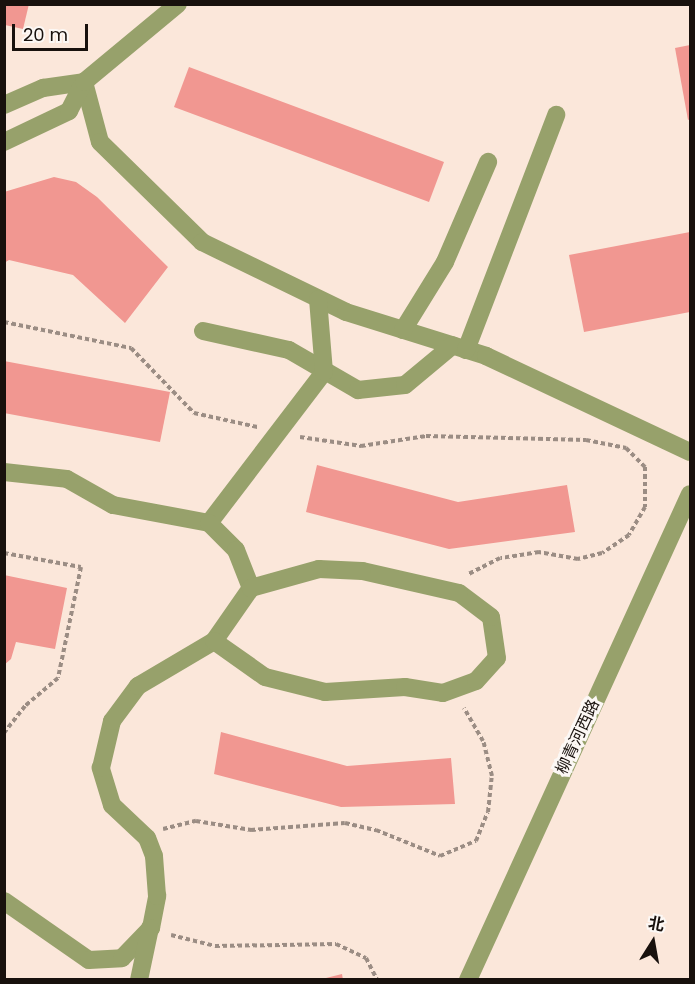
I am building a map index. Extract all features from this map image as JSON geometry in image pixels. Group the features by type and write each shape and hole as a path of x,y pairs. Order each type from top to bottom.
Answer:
{"street":[{"path":"4,142 69,111 84,82 178,4"},
{"path":"4,105 43,88 84,82"},
{"path":"84,82 100,142 202,242 318,299 459,348 690,452"},
{"path":"203,330 289,350 358,390 405,385 459,348 556,115"},
{"path":"403,330 445,262 488,162"},
{"path":"209,524 324,372 318,299"},
{"path":"4,472 67,479 113,505 209,524 236,550 251,588"},
{"name":"柳青河西路","path":"468,980 690,494"},
{"path":"140,980 157,896 154,856 147,838 112,805 101,768 112,721 138,686 214,641 251,588 319,569 362,571 459,593 491,617 497,658 476,681 443,693 405,687 325,692 265,677 214,641"},
{"path":"4,901 89,960 122,958 151,928"}],"path":[{"path":"4,322 131,348 194,413 316,441 361,446 426,436 586,440 626,448 645,467 645,507 628,535 602,553 578,558 539,552 500,558 469,574 459,593"},
{"path":"4,553 81,567 58,678 25,706 4,733"},
{"path":"147,838 169,825 196,821 251,830 345,823 376,830 408,846 440,856 476,841 488,812 492,776 483,741 453,689"},
{"path":"151,928 215,946 336,944 366,958 378,980"}],"building":[{"path":"5,4 29,4 23,29 5,25"},
{"path":"690,45 690,119 688,120 675,48"},
{"path":"189,67 444,162 429,202 174,107"},
{"path":"54,177 76,182 97,197 168,267 125,323 73,275 9,260 4,263 4,192"},
{"path":"690,232 690,312 584,332 569,255"},
{"path":"4,361 170,392 160,442 4,413"},
{"path":"317,465 458,502 567,485 575,532 449,549 306,512"},
{"path":"4,575 67,588 55,649 16,642 11,659 4,665"},
{"path":"221,732 347,766 451,758 455,804 341,807 214,774"},
{"path":"342,974 343,980 322,980 322,979"}]}
